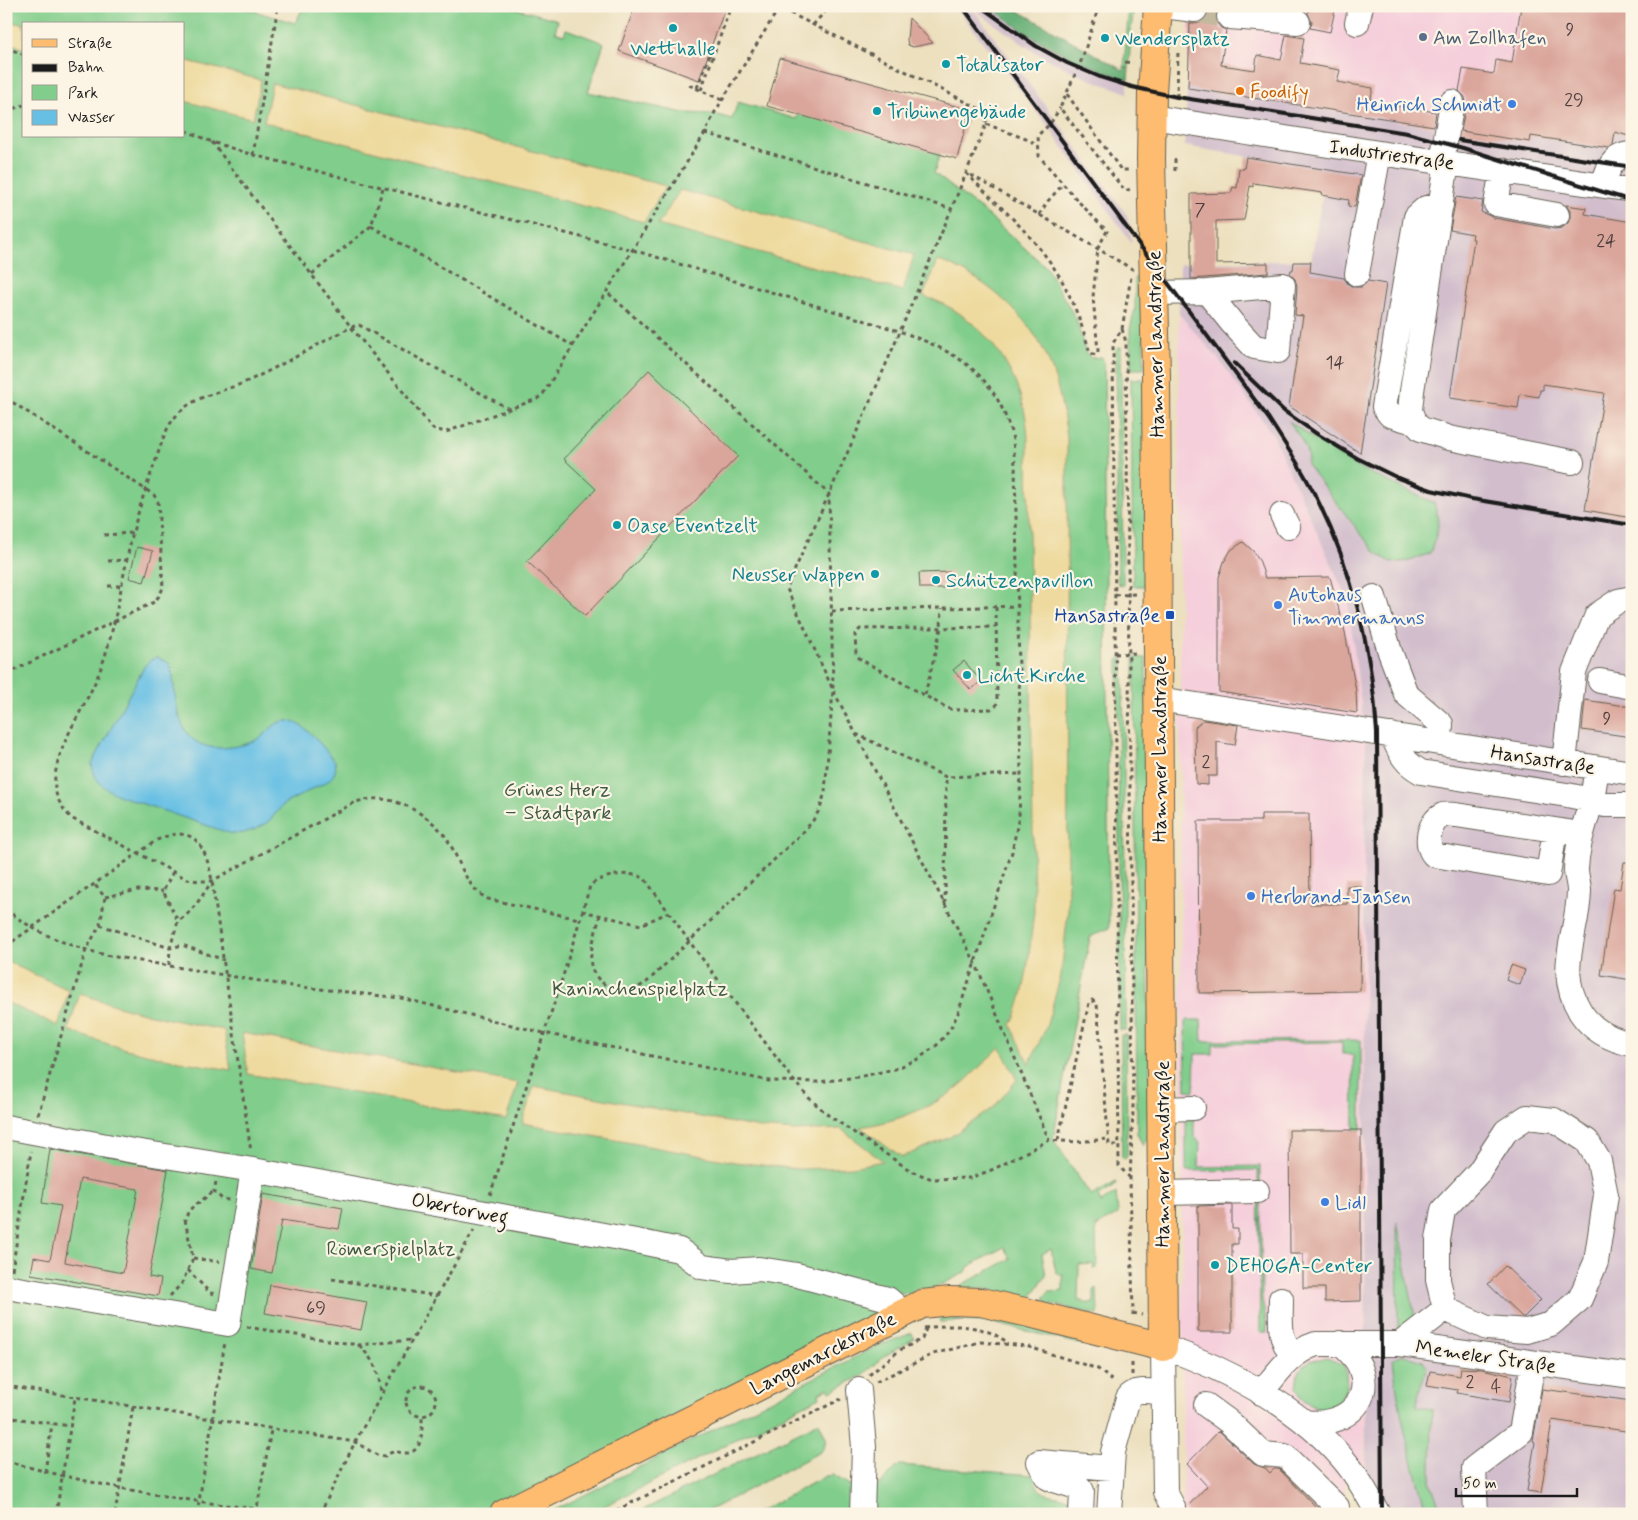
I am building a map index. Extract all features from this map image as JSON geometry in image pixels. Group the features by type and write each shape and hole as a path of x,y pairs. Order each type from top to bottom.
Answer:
{"main road":[{"name":"Hammer Landstraße","path":"1158,6 1153,75 1147,278 1158,699 1163,1347"},
{"name":"Langemarckstraße","path":"504,1514 913,1308 950,1301 981,1302 1163,1347"}],"street":[{"path":"1163,6 1195,10"},
{"path":"1229,17 1298,22"},
{"path":"1452,102 1441,205 1410,410 1414,422 1421,429 1449,438 1572,462"},
{"name":"Industriestraße","path":"1152,117 1379,153 1502,170 1620,168 1632,190"},
{"path":"1357,274 1379,153"},
{"path":"1502,170 1496,204 1557,215"},
{"path":"1147,278 1207,292"},
{"path":"1374,597 1390,652 1406,694 1441,724 1440,742"},
{"path":"1564,763 1574,672 1597,615 1618,601 1632,598"},
{"path":"1600,681 1632,687"},
{"name":"Hansastraße","path":"1158,699 1632,773"},
{"path":"1392,735 1403,758 1411,767 1421,772 1617,806"},
{"path":"1597,768 1617,806"},
{"path":"1617,806 1581,834 1576,870 1579,891 1568,965 1568,978 1571,993 1583,1016 1592,1027 1609,1038 1632,1044"},
{"path":"1579,891 1588,876 1597,822 1617,806"},
{"path":"1555,830 1548,874 1434,855 1430,851 1428,843 1433,824 1443,815 1456,814 1581,834"},
{"path":"1162,1109 1194,1108"},
{"path":"1527,1117 1554,1120 1588,1142 1599,1161 1606,1195 1596,1262 1580,1299 1551,1324 1527,1331 1487,1328 1445,1309 1438,1280 1438,1240 1443,1210 1479,1172 1506,1132 1527,1117"},
{"name":"Obertorweg","path":"6,1127 128,1150 253,1170 636,1241 678,1250 702,1267 731,1271 759,1269 797,1275 888,1299 913,1308"},
{"path":"8,1287 228,1324 253,1170"},
{"path":"1162,1193 1257,1191"},
{"path":"1281,1299 1281,1330 1284,1344 1292,1356"},
{"path":"1400,1344 1445,1309"},
{"path":"1306,1422 1316,1424 1342,1418 1352,1411 1359,1401 1363,1388 1361,1370 1351,1354 1340,1343"},
{"name":"Memeler Straße","path":"1261,1393 1292,1356 1303,1348 1316,1344 1400,1344 1632,1376"},
{"path":"1163,1347 1218,1370 1261,1393 1306,1422 1343,1459 1378,1514"},
{"name":"Hammer Landstraße","path":"1157,1514 1157,1505 1164,1492 1163,1347"},
{"path":"1476,1514 1474,1468 1521,1432 1533,1363"},
{"path":"859,1390 864,1447 862,1514"},
{"path":"1109,1514 1113,1452 1130,1396 1136,1392 1163,1392"},
{"path":"1206,1406 1228,1421 1263,1454 1285,1456 1337,1507 1337,1514"},
{"path":"1081,1514 1082,1491 1080,1488 1047,1477 1039,1462 1111,1468"},
{"path":"1358,1480 1358,1514"},
{"name":"Hammer Landstraße","path":"1164,1492 1173,1507 1172,1514"}],"path":[{"path":"253,155 278,6"},
{"path":"699,89 712,49 715,50 731,6"},
{"path":"813,25 830,6"},
{"path":"966,173 1044,253 1070,298 1090,353 1096,355 1098,351 1093,297 1098,248 1107,231 1039,156 1038,135 1050,124 1060,108 1082,59 1099,6"},
{"path":"212,142 350,327 433,429 446,432 537,399 543,394 705,133 714,114 777,7 980,109 986,116 986,124 952,208 787,589 832,690 975,962 1048,1140"},
{"path":"1177,97 1178,43"},
{"path":"6,47 22,54"},
{"path":"1124,62 1132,63"},
{"path":"689,85 722,100"},
{"path":"1066,94 1121,170 1132,170"},
{"path":"6,111 22,106"},
{"path":"1060,108 1125,191 1134,188"},
{"path":"986,124 1026,138 1039,146"},
{"path":"6,909 31,928 48,937 110,956 284,985 402,998 544,1033 769,1081 818,1082 878,1073 907,1065 923,1056 944,1038 954,1022 1012,852 1020,816 1021,774 1015,464 1013,440 1000,403 984,380 963,362 938,347 899,331 633,250 253,155 212,142 185,130"},
{"path":"705,133 952,208"},
{"path":"966,173 1147,278 1113,343 1119,1166 1130,1178"},
{"path":"1040,215 1048,201 1063,184"},
{"path":"312,274 372,226 383,188"},
{"path":"372,226 573,346"},
{"path":"600,916 591,964 596,977 606,986 620,990 633,990 647,982 802,833 820,809 825,792 832,690 829,494 607,292"},
{"path":"212,881 187,879 70,818 63,810 54,788 62,747 100,671 122,586 132,533 145,488 166,430 176,416 192,401 250,380 350,327 359,326 509,409"},
{"path":"1122,329 1126,342 1133,1111 1130,1178 1133,1339 1132,1376 1129,1380"},
{"path":"6,398 154,495 158,502 163,588 154,602 6,674"},
{"path":"104,535 132,533"},
{"path":"108,561 126,560"},
{"path":"108,586 122,586"},
{"path":"832,611 1018,606"},
{"path":"996,607 997,702 994,708 952,709 925,696 857,657 855,634 860,629 996,627"},
{"path":"925,696 941,628 942,608"},
{"path":"856,734 946,777 1021,774"},
{"path":"945,905 946,777"},
{"path":"169,965 170,948 178,922 185,917 200,899 212,881 355,802 369,799 384,799 408,807 436,826 445,836 471,886 488,899 579,919"},
{"path":"6,946 136,853 166,836 183,834 202,846 212,881 253,1170"},
{"path":"163,890 173,872"},
{"path":"320,1514 355,1442 484,1212 544,1033 590,886 601,878 634,874 645,878 689,941 808,1097 828,1115 911,1171 932,1179 970,1178 994,1169 1048,1140 1076,1142 1108,1139"},
{"path":"94,884 105,897"},
{"path":"105,897 138,890 163,890"},
{"path":"163,890 178,922"},
{"path":"8,1287 34,1132 86,950 100,925 105,897"},
{"path":"582,911 641,925 669,912"},
{"path":"100,925 170,948 182,945 224,960"},
{"path":"1058,1140 1089,1003 1092,1000 1097,1004 1109,1145 1119,1145"},
{"path":"164,1313 168,1301 182,1283 193,1258 185,1220 189,1210 214,1191 218,1164"},
{"path":"214,1191 222,1199 248,1203"},
{"path":"193,1258 238,1264"},
{"path":"188,1270 210,1293 233,1297"},
{"path":"332,1279 437,1296"},
{"path":"859,1390 868,1376 879,1365 900,1350 922,1339 928,1328 913,1308"},
{"path":"197,1514 228,1324 358,1345 412,1340"},
{"path":"608,1514 859,1390 949,1348 980,1342 1026,1346 1098,1369 1120,1385"},
{"path":"358,1345 372,1358 379,1375 381,1395"},
{"path":"6,1386 355,1442 377,1455 385,1456 392,1452 407,1453 414,1450 419,1443 422,1431 422,1417"},
{"path":"419,1386 430,1388 437,1400 431,1414 422,1417 408,1410 406,1400 410,1390 419,1386"},
{"path":"56,1514 75,1398"},
{"path":"115,1514 133,1407"},
{"path":"6,1417 70,1426"},
{"path":"45,1472 52,1424"},
{"path":"6,1461 62,1476 256,1512 271,1430"}],"shaded area":[{"path":"955,6 990,6 1046,46 1090,66 1128,80 1128,93 1086,78 1036,53 973,9 1127,215 1132,243 1047,125"},
{"path":"1189,6 1626,6 1604,147 1531,136 1530,142 1187,88"},
{"path":"1632,6 1632,1514 1366,1514 1364,869 1366,743 1348,601 1273,435 1217,357 1179,314 1180,264 1311,260 1327,170 1185,146 1187,88 1529,142 1531,136 1604,147"},
{"path":"1179,314 1217,357 1273,435 1348,601 1366,743 1364,869 1365,1469 1345,1464 1345,1514 1183,1514"}],"green space":[{"name":"Grünes Herz – Stadtpark","path":"6,6 237,6 295,23 304,6 507,6 558,20 555,32 564,35 566,29 604,43 588,92 684,113 714,114 732,119 738,102 796,119 800,108 941,150 934,173 983,211 1046,267 1076,319 1086,353 1091,358 1102,357 1104,363 1109,928 1090,937 1053,1139 1091,1196 1116,1182 1116,1185 1098,1196 1101,1203 1116,1193 1118,1214 1096,1227 1097,1268 1094,1269 1093,1264 1079,1265 1078,1301 1094,1303 1094,1289 1097,1288 1098,1315 1047,1303 1044,1297 1049,1292 1063,1291 1063,1275 1059,1275 1056,1272 1051,1249 1042,1254 1046,1275 1030,1299 987,1289 958,1287 1010,1259 1004,1247 968,1267 966,1272 929,1291 922,1291 918,1288 908,1294 875,1287 885,1309 482,1514 6,1514"},
{"path":"990,6 1010,6 1123,70 1124,67 1129,67 1128,80 1090,66 1039,41"},
{"path":"1129,6 1134,6 1129,67 1124,67"},
{"path":"1135,277 1143,281 1144,369 1131,369 1130,329 1135,309"},
{"path":"1121,347 1123,586 1118,584 1116,349"},
{"path":"1131,379 1144,379 1145,586 1133,586"},
{"path":"1289,421 1359,468 1434,503 1438,528 1430,553 1410,561 1392,563 1375,552 1307,465 1308,459 1305,448"},
{"path":"1123,657 1126,1030 1120,1030 1118,660"},
{"path":"1134,657 1146,658 1150,1133 1143,1146 1137,1133"},
{"path":"1187,1020 1201,1020 1202,1041 1361,1040 1361,1130 1354,1130 1353,1054 1342,1054 1342,1042 1213,1044 1213,1054 1195,1054 1194,1091 1186,1090 1185,1022"},
{"path":"1121,1035 1126,1035 1127,1157 1125,1159 1122,1157"},
{"path":"1186,1119 1194,1119 1194,1136 1200,1142 1199,1167 1260,1166 1262,1299 1267,1332 1260,1332 1258,1170 1186,1171"},
{"path":"1397,1221 1416,1323 1403,1331 1398,1329"},
{"path":"939,1316 988,1318 1028,1325 1106,1345 1105,1350 989,1322 940,1322"},
{"path":"912,1333 914,1338 885,1356 863,1375 831,1392 828,1388 819,1393 820,1397 589,1514 547,1514 875,1347"},
{"path":"1404,1355 1423,1361 1427,1367 1418,1396 1417,1406 1432,1409 1431,1483 1442,1514 1427,1514 1406,1437 1393,1359"},
{"path":"1327,1358 1344,1365 1347,1382 1343,1396 1336,1407 1322,1410 1303,1400 1296,1388 1298,1372 1310,1360"},
{"path":"819,1422 826,1438 824,1448 820,1452 702,1514 635,1514"},
{"path":"899,1465 1035,1475 1038,1488 1042,1492 1071,1499 1072,1514 868,1514 871,1488 881,1483"},
{"path":"833,1475 855,1488 855,1514 754,1514 826,1476"}],"sand":[{"path":"6,24 22,24 22,48 6,41"},
{"path":"185,60 261,80 253,119 185,101"},
{"path":"272,83 666,186 644,222 264,122"},
{"path":"680,190 914,255 903,291 658,225"},
{"path":"938,261 954,267 988,287 1018,314 1031,330 1049,362 1060,399 1067,437 1068,911 1061,975 1046,1028 1029,1064 1011,1025 1017,1012 1024,984 1034,912 1027,427 1021,399 1014,379 1004,360 991,343 977,327 961,314 923,296"},
{"path":"6,960 69,990 58,1026 6,1002"},
{"path":"80,993 151,1015 224,1030 231,1070 128,1050 68,1030"},
{"path":"242,1033 518,1083 506,1120 248,1074"},
{"path":"1000,1047 1017,1080 993,1108 950,1137 902,1157 860,1127 894,1120 936,1102 974,1073"},
{"path":"534,1086 760,1128 795,1131 841,1129 883,1161 852,1167 798,1169 735,1162 522,1123"}],"water":[{"path":"157,657 169,663 172,670 175,697 181,722 195,741 206,746 221,748 247,744 261,737 277,723 290,721 309,732 335,761 336,770 334,774 328,781 284,804 268,822 244,833 232,834 120,796 109,790 98,780 92,764 144,667 150,660"}],"building":[{"name":"Wetthalle","path":"635,6 726,6 699,80 619,51"},
{"path":"1208,6 1221,6 1215,16 1217,23 1226,30 1221,65 1255,70 1257,55 1281,60 1286,35 1304,38 1300,63 1340,70 1337,82 1373,88 1370,102 1436,112 1434,126 1188,88 1190,23 1200,23 1206,19 1209,12"},
{"path":"1309,6 1336,6 1330,32 1310,28 1312,22 1308,13"},
{"path":"1521,6 1632,6 1632,137 1615,132 1613,145 1609,148 1531,136 1530,142 1461,131 1466,104 1465,97 1459,91 1463,69 1494,74 1496,60 1512,63"},
{"path":"909,18 933,43 913,47 908,45"},
{"path":"780,58 970,110 957,159 767,106"},
{"path":"1246,157 1361,175 1355,207 1348,206 1349,200 1322,195 1323,193 1253,183 1253,187 1250,186 1244,220 1216,221 1216,264 1268,263 1268,273 1191,279 1191,194 1231,193 1233,187 1237,188 1239,168 1244,169"},
{"path":"1456,197 1483,201 1481,212 1494,218 1555,229 1562,228 1568,223 1570,211 1566,205 1586,208 1585,214 1632,222 1632,518 1585,510 1604,393 1543,384 1543,390 1540,390 1539,397 1520,394 1518,408 1450,398 1474,239 1472,239 1473,234 1450,230"},
{"path":"1294,262 1311,262 1310,272 1344,278 1348,284 1354,287 1362,287 1368,281 1386,284 1360,453 1289,406 1303,316 1295,315 1297,286 1295,279 1290,274 1291,270 1293,270"},
{"name":"Oase Eventzelt","path":"649,370 738,456 585,616 527,561 596,489 564,459"},
{"name":"Autohaus Timmermanns","path":"1243,542 1253,551 1260,562 1265,578 1330,577 1345,632 1356,691 1357,713 1219,692 1219,577 1224,562 1231,550"},
{"path":"137,547 153,551 144,582 129,578"},
{"name":"Schützenpavillon","path":"952,572 952,588 920,588 919,573"},
{"name":"Licht.Kirche","path":"964,661 981,681 971,690 953,670"},
{"path":"1585,700 1632,707 1632,737 1582,730"},
{"path":"1203,720 1238,725 1235,745 1217,742 1217,776 1208,776 1208,785 1196,784 1195,727"},
{"name":"Herbrand-Jansen","path":"1261,814 1309,814 1310,904 1347,904 1347,886 1361,886 1360,991 1199,993 1198,821 1261,821"},
{"path":"1624,862 1632,862 1632,980 1601,975 1614,888 1620,889"},
{"path":"1511,965 1525,970 1520,985 1506,980"},
{"name":"Lidl","path":"1289,1130 1361,1130 1361,1301 1325,1302 1325,1288 1303,1288 1303,1254 1290,1254"},
{"path":"50,1149 168,1170 149,1277 161,1279 158,1296 31,1274 34,1257 50,1260 61,1206 42,1203","holes":["80,1179 138,1189 123,1273 65,1262"]},
{"path":"263,1194 343,1208 339,1229 282,1220 272,1273 251,1269"},
{"name":"DEHOGA-Center","path":"1232,1205 1232,1229 1238,1229 1238,1244 1232,1244 1232,1332 1198,1332 1198,1206"},
{"path":"1505,1266 1541,1300 1524,1317 1488,1284"},
{"path":"270,1285 367,1302 361,1330 265,1313"},
{"path":"1461,1368 1482,1369 1513,1376 1509,1402 1457,1393 1458,1390 1427,1385 1430,1371 1460,1376"},
{"path":"1542,1389 1632,1401 1632,1432 1552,1420 1541,1493 1527,1491"},
{"path":"1219,1431 1254,1464 1265,1468 1270,1473 1274,1469 1279,1469 1323,1514 1186,1514 1186,1508 1207,1486 1187,1464"}],"tunnel":[{"path":"1195,10 1229,17"}],"railway":[{"path":"962,6 1269,419 1314,492 1342,558 1353,592 1369,661 1377,732 1382,1514"},
{"path":"980,6 1036,46 1067,63 1100,77 1132,87 1177,97 1407,133 1463,148 1632,201"},
{"path":"1459,140 1632,167"},
{"path":"1234,363 1284,411 1357,458 1398,478 1431,490 1472,499 1632,525"}],"place":[{"name":"Wetthalle","path":"673,28"},
{"name":"Am Zollhafen","path":"1423,37"},
{"name":"Wendersplatz","path":"1105,38"},
{"name":"Totalisator","path":"946,64"},
{"name":"Foodify","path":"1240,91"},
{"name":"Heinrich Schmidt","path":"1512,104"},
{"name":"Tribünengebäude","path":"877,111"},
{"name":"Oase Eventzelt","path":"617,525"},
{"name":"Neusser Wappen","path":"875,574"},
{"name":"Schützenpavillon","path":"936,580"},
{"name":"Autohaus Timmermanns","path":"1278,605"},
{"name":"Hansastraße","path":"1170,615"},
{"name":"Licht.Kirche","path":"967,675"},
{"name":"Herbrand-Jansen","path":"1251,896"},
{"name":"Lidl","path":"1325,1202"},
{"name":"DEHOGA-Center","path":"1215,1265"}],"park label":[{"name":"Kaninchenspielplatz","path":"640,988"},
{"name":"Römerspielplatz","path":"391,1248"}]}
